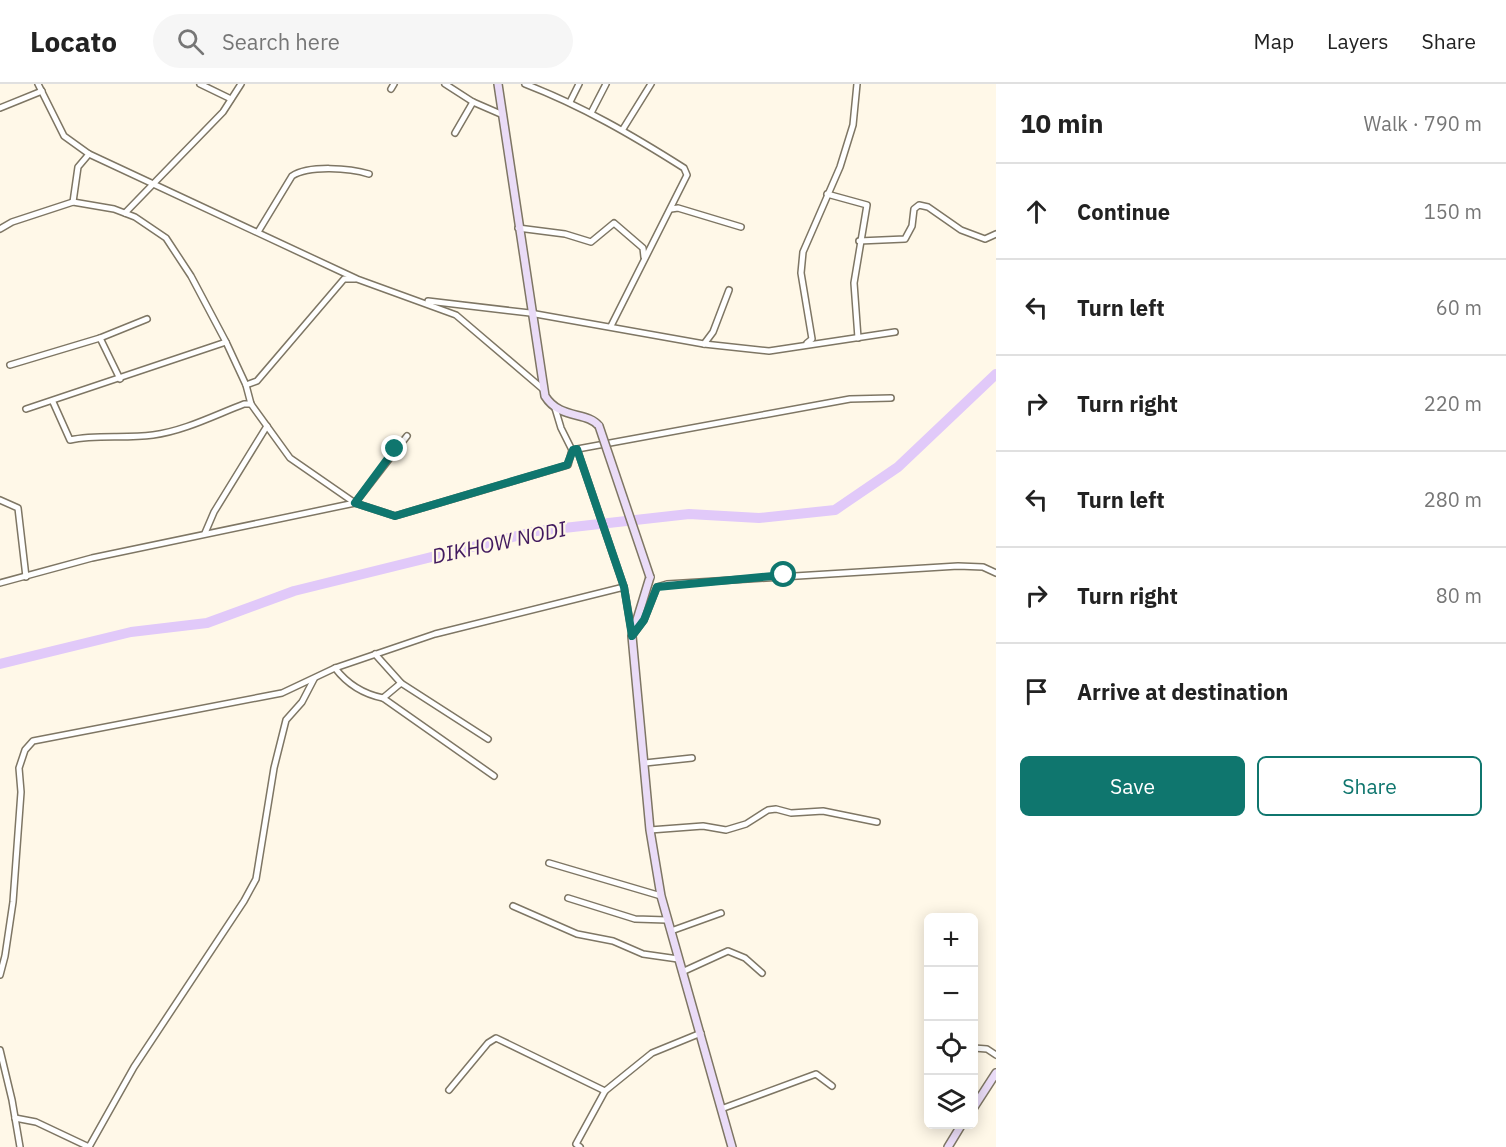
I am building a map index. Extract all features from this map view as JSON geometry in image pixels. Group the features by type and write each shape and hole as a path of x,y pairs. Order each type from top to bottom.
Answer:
{"main road":[{"path":"498,84 505,116 530,313 545,396 555,408 576,417 594,421 599,426 650,577 632,636 650,830 667,920 732,1147"},
{"path":"978,1101 996,1073"},
{"path":"948,1147 959,1129"}],"street":[{"path":"38,84 64,136 89,154 357,279 456,315 544,390"},
{"path":"200,84 231,99"},
{"path":"125,213 191,148 241,84"},
{"path":"445,84 473,102 505,116"},
{"path":"525,84 570,102 623,129 684,168 687,176 611,326"},
{"path":"570,102 579,84"},
{"path":"591,113 606,84"},
{"path":"623,129 651,84"},
{"path":"806,344 812,339 801,273 803,252 840,167 853,125 857,84"},
{"path":"0,108 42,91"},
{"path":"455,133 473,102"},
{"path":"73,202 78,167 89,154"},
{"path":"258,232 292,176 300,171 351,168 369,174"},
{"path":"827,194 867,205 859,242 854,283 858,338"},
{"path":"0,229 12,222 73,202 125,213 166,238 191,276 226,342 246,385 251,404 290,458 355,503 395,516 567,465 575,450"},
{"path":"859,242 905,239 912,226 914,209 919,205 928,207 961,230 985,239 996,234"},
{"path":"671,209 678,207 741,227"},
{"path":"518,228 565,234 591,242 614,223 643,248 644,258"},
{"path":"246,385 257,381 344,279 357,279"},
{"path":"704,344 713,332 729,290"},
{"path":"420,301 530,313 704,344 769,351 895,332"},
{"path":"10,365 100,338 147,319"},
{"path":"100,338 120,379"},
{"path":"26,409 53,402 226,342"},
{"path":"575,450 850,399 891,398"},
{"path":"53,402 70,440 87,437 152,436 172,431 244,404 251,404"},
{"path":"555,408 561,428 580,457 614,565 624,587 632,636"},
{"path":"205,533 214,512 267,426"},
{"path":"0,583 92,558 355,503 407,436"},
{"path":"0,500 18,507 26,577"},
{"path":"632,636 644,620 657,587 667,584 958,566 983,567 996,573"},
{"path":"0,975 6,956 13,902 21,792 19,768 25,750 33,741 282,693 335,668 435,634 624,587"},
{"path":"375,654 401,683 488,739"},
{"path":"335,668 343,679 366,694 383,698 494,776"},
{"path":"15,1118 36,1122 89,1147 134,1067 244,902 256,879 274,768 286,720 302,702 315,677"},
{"path":"383,698 401,683"},
{"path":"645,763 692,759"},
{"path":"650,830 703,826 726,830 746,824 768,810 776,809 791,813 823,811 878,822"},
{"path":"549,863 661,896"},
{"path":"568,898 635,919 667,920"},
{"path":"513,906 577,934 613,941 643,954 678,959"},
{"path":"671,931 721,912"},
{"path":"682,972 728,951 745,958 762,973"},
{"path":"580,1147 576,1144 605,1091 652,1053 701,1033"},
{"path":"449,1090 488,1043 496,1038 605,1091"},
{"path":"978,1048 987,1049 996,1055"},
{"path":"0,1050 20,1147"},
{"path":"721,1109 816,1074 832,1086"}],"waterway":[{"name":"DIKHOW NODI","path":"0,664 131,632 207,623 294,591 537,531 689,514 759,518 835,510 898,467 996,374"}],"route":[{"path":"395,449 355,503 395,516 567,465 572,459 573,450 577,449 614,565 624,587 632,636 644,620 657,587 667,584 784,575"}]}
